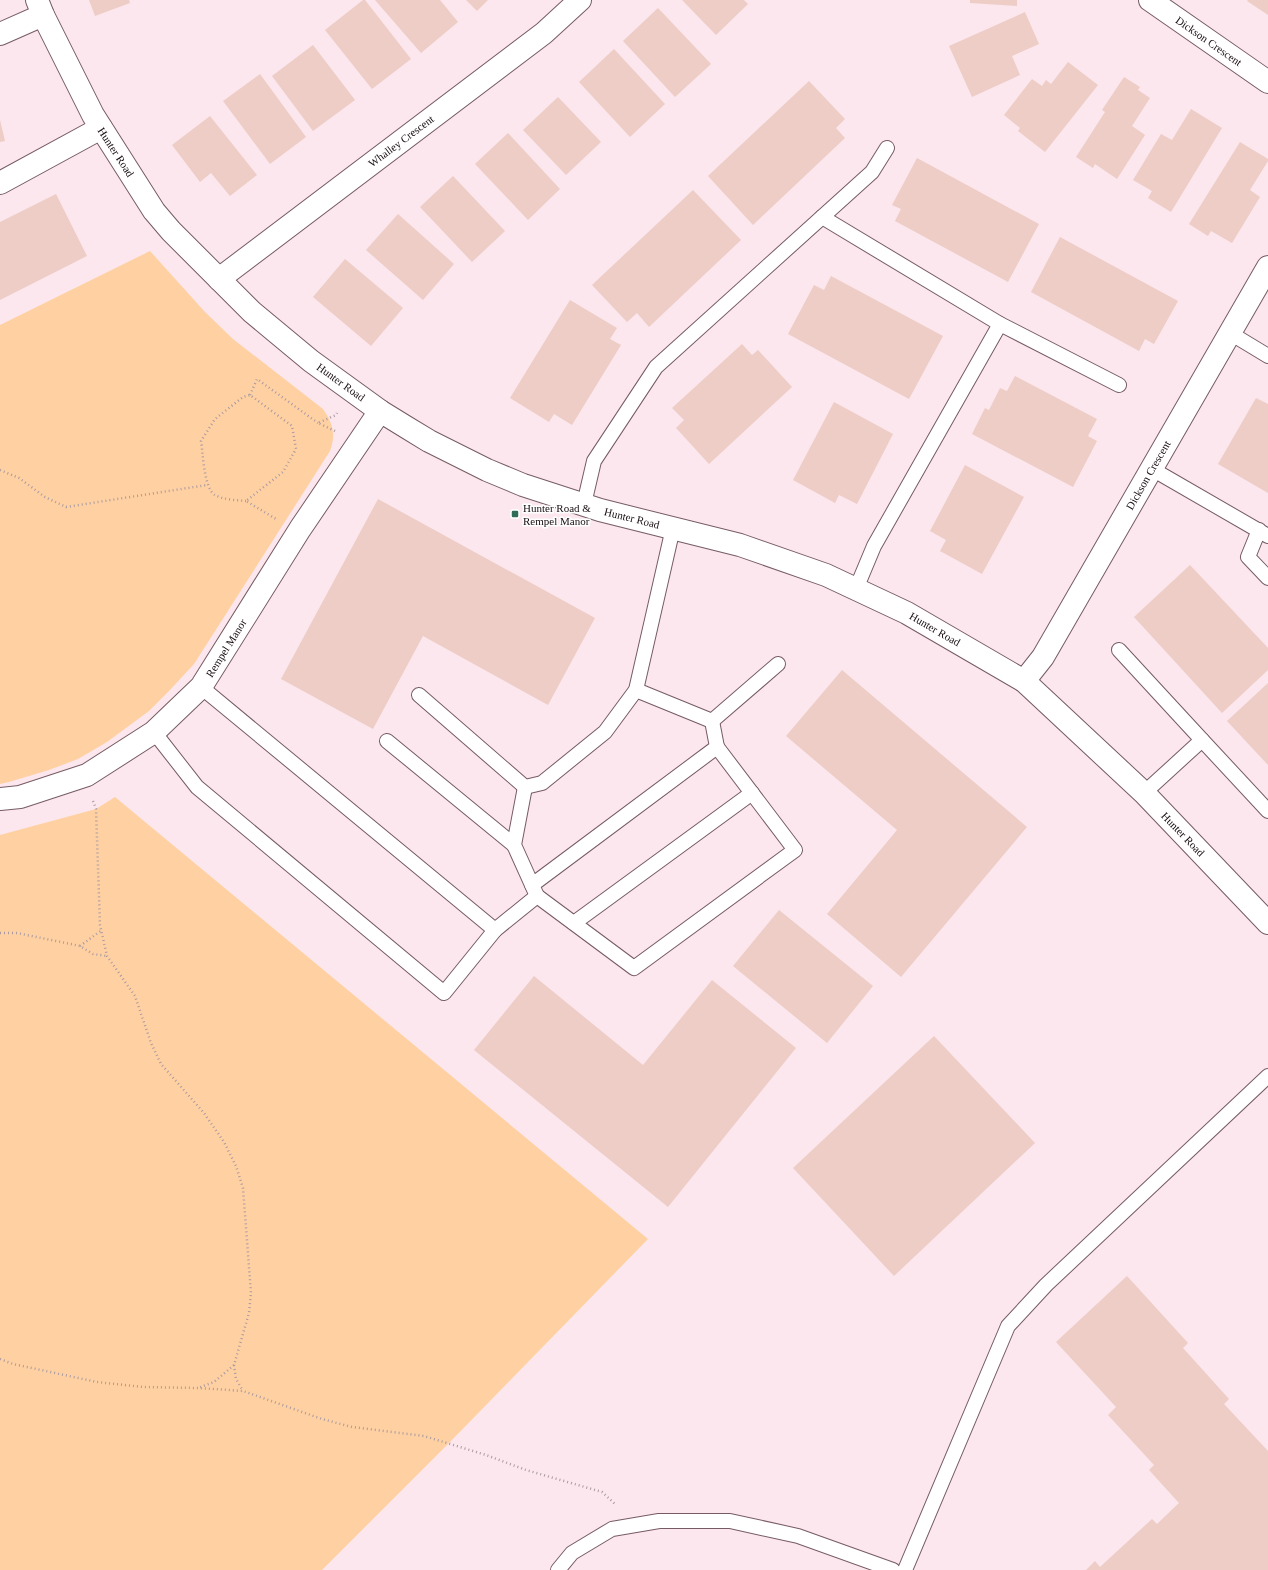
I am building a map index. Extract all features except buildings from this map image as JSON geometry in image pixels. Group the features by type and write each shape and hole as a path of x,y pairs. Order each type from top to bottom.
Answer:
{"street":[{"name":"Whalley Crescent","path":"219,279 544,33 580,0"},
{"name":"Dickson Crescent","path":"1150,0 1268,82"},
{"name":"Hunter Road","path":"40,8 101,128 154,211 171,231 252,312 311,360 380,411 430,441 487,470 523,485 584,504 740,545 826,575 907,614 1024,681 1144,794 1268,923"},
{"path":"0,34 40,8"},
{"path":"0,183 101,128"},
{"name":"Dickson Crescent","path":"1024,681 1043,657 1268,267"},
{"name":"Rempel Manor","path":"0,799 20,797 87,775 154,732 201,687 300,529 380,411"}],"lane":[{"path":"584,504 594,460 656,367 872,172 887,148"},
{"path":"822,217 1000,324 1119,385"},
{"path":"856,590 874,546 1000,324"},
{"path":"1230,333 1268,356"},
{"path":"1152,468 1263,533 1248,558 1268,578"},
{"path":"524,787 542,782 605,732 636,690 673,528"},
{"path":"1119,650 1268,811"},
{"path":"712,721 778,664"},
{"path":"201,687 495,930"},
{"path":"636,690 712,721"},
{"path":"419,695 524,787"},
{"path":"387,741 514,845 534,890 574,924 634,968 795,850 717,747 712,721"},
{"path":"154,732 198,787 444,993 495,930 534,890 717,747"},
{"path":"1144,794 1202,740"},
{"path":"514,845 524,787"},
{"path":"574,924 752,793"},
{"path":"905,1570 1008,1326 1046,1285 1268,1076"},
{"path":"558,1570 572,1553 612,1529 659,1521 730,1521 798,1536 893,1570"}],"path":[{"path":"250,395 257,379 318,423"},
{"path":"250,395 243,397 215,420 201,441 207,485 213,494 227,499 246,501 278,520"},
{"path":"246,501 283,472 296,449 292,426 250,395"},
{"path":"330,437 334,430"},
{"path":"0,470 19,478 45,497 66,507 207,485"},
{"path":"93,798 96,809 102,930 107,956 135,996 151,1043 161,1064 204,1113 224,1142 236,1166 243,1188 251,1293 250,1313 234,1365 236,1379 242,1391"},
{"path":"80,946 102,930"},
{"path":"0,934 17,933 80,946 92,954 107,956"},
{"path":"0,1359 13,1364 97,1382 143,1387 198,1388 242,1391 322,1419 352,1427 424,1436 486,1455 526,1470 602,1492 636,1525"},
{"path":"198,1388 214,1382 234,1365"}],"shaded area":[{"path":"150,251 205,312 233,339 323,409 331,424 333,434 332,445 330,451 194,664 169,691 149,711 107,742 78,759 49,770 0,784 0,325"},
{"path":"115,797 648,1239 448,1444 322,1570 0,1570 0,835 96,809"}],"place":[{"name":"Hunter Road & Rempel Manor","path":"515,514"}]}
